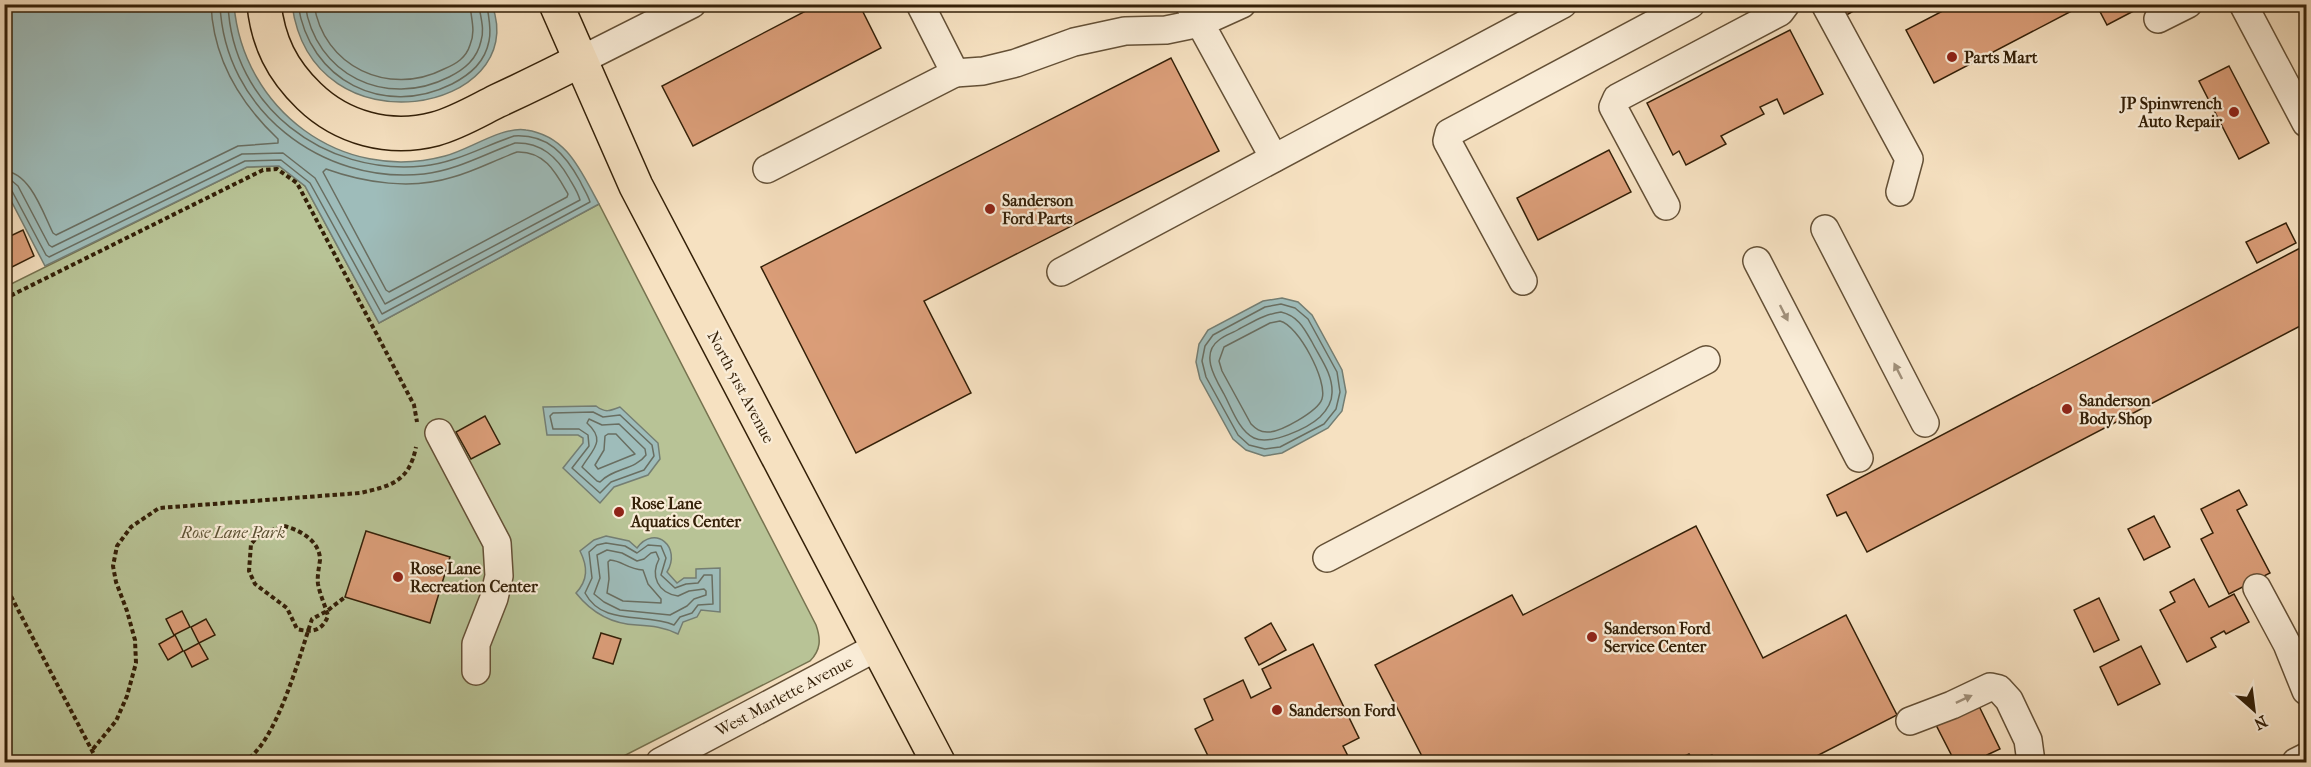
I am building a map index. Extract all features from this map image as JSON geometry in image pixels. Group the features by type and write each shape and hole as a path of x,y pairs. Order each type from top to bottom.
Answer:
{"main road":[{"path":"264,4 267,30 273,48 283,67 297,85 327,112 342,121 374,131 399,133 435,129 468,116 579,61"},
{"name":"North 51st Avenue","path":"556,4 579,61 636,186 938,762"}],"street":[{"path":"579,61 692,4"},
{"path":"920,4 954,73"},
{"path":"767,170 954,73 983,71 1016,63 1074,42 1125,31 1166,30 1194,14 1242,4"},
{"path":"1061,272 1563,4"},
{"path":"1523,281 1447,141 1449,133 1691,4"},
{"path":"1666,206 1613,107 1617,98 1780,12 1786,4"},
{"path":"1825,4 1909,159 1900,192"},
{"path":"2158,19 2188,4"},
{"path":"2243,4 2307,123"},
{"path":"1194,14 1274,158"},
{"path":"1825,229 1925,423"},
{"path":"1757,261 1859,458"},
{"path":"1327,558 1706,360"},
{"path":"424,433 497,543 499,576 494,598 476,644 476,671"},
{"path":"2257,588 2287,644 2307,691"},
{"name":"West Marlette Avenue","path":"660,762 877,647"},
{"path":"1910,721 1990,687 2000,689 2009,700 2028,740 2031,762"},
{"path":"2296,762 2307,757"}],"path":[{"path":"4,299 263,170 277,169 297,183 414,405 424,433 407,470 398,482 383,488 360,493 159,508 131,527 117,546 113,566 135,640 136,663 127,696 116,721 93,749"},
{"path":"284,526 298,530 314,544 320,558 318,586 327,611 328,616 322,627 308,632 297,629 287,608 255,584 249,571 248,556 251,544 260,534 284,526"},
{"path":"4,583 98,762"},
{"path":"243,762 253,758 274,722 296,669 312,619 345,597"}],"green space":[{"name":"Rose Lane Park","path":"279,166 305,186 379,323 599,204 816,625 819,644 810,661 612,762 5,762 5,287 247,167"}],"water":[{"path":"4,5 234,5 241,42 256,76 277,106 304,130 335,148 369,159 406,162 445,156 496,135 526,130 553,140 572,157 599,204 379,323 305,186 279,166 247,167 45,266 5,189"},
{"path":"292,5 492,5 496,42 481,71 452,91 415,101 375,99 338,84 308,53"},
{"path":"1282,298 1298,302 1312,315 1342,370 1346,392 1342,411 1328,428 1282,453 1264,456 1246,450 1233,439 1200,379 1196,362 1199,344 1208,330 1263,301"},
{"path":"596,406 608,411 620,407 658,443 660,459 648,475 614,487 600,503 563,468 583,443 583,438 578,435 547,435 543,407"},
{"path":"606,536 629,541 637,548 644,541 658,538 669,547 671,563 667,572 677,583 684,578 696,578 696,569 720,568 720,612 701,610 697,617 683,622 678,634 658,627 628,624 602,616 576,593 586,573 580,551 594,540"}],"building":[{"path":"819,4 859,4 881,48 693,146 662,86"},
{"path":"1837,4 1866,4 1843,17"},
{"name":"Parts Mart","path":"1956,4 2085,4 1934,83 1906,30"},
{"path":"2096,4 2147,4 2107,25"},
{"path":"1790,30 1823,94 1784,114 1777,99 1760,107 1764,114 1721,136 1726,144 1686,165 1679,151 1673,155 1647,103"},
{"name":"Sanderson Ford Parts","path":"1171,58 1219,151 924,301 971,393 856,453 761,267"},
{"name":"JP Spinwrench Auto Repair","path":"2229,66 2269,143 2239,159 2199,81"},
{"path":"1609,150 1631,192 1538,240 1517,198"},
{"path":"2286,223 2296,243 2257,263 2246,242"},
{"path":"23,230 34,256 4,271 4,239"},
{"name":"Sanderson Body Shop","path":"2306,245 2306,323 1867,552 1846,512 1837,516 1827,495"},
{"path":"485,416 500,444 471,459 456,432"},
{"path":"2239,490 2247,505 2237,510 2270,573 2229,594 2201,539 2213,533 2201,509"},
{"path":"2154,516 2170,547 2144,560 2128,529"},
{"name":"Sanderson Ford Service Center","path":"1696,526 1763,658 1846,615 1897,715 1805,762 1716,762 1712,755 1694,762 1689,754 1672,762 1630,762 1629,760 1624,762 1425,762 1375,665 1512,595 1523,615"},
{"name":"Rose Lane Recreation Center","path":"366,531 450,557 430,623 345,597"},
{"path":"2194,579 2209,607 2234,594 2249,622 2226,634 2224,631 2211,638 2216,647 2187,662 2160,610 2175,602 2170,592"},
{"path":"2099,598 2119,640 2094,652 2074,610"},
{"path":"182,611 190,627 174,635 166,619"},
{"path":"206,619 215,635 199,643 191,627"},
{"path":"1271,623 1286,650 1259,665 1245,638"},
{"path":"601,633 621,639 613,664 593,658"},
{"path":"175,635 183,651 168,660 159,644"},
{"path":"199,643 208,659 192,667 184,651"},
{"name":"Sanderson Ford","path":"1313,644 1359,738 1343,746 1351,762 1236,762 1234,759 1226,762 1211,762 1195,729 1213,720 1204,699 1243,680 1251,698 1271,688 1262,669"},
{"path":"2141,646 2160,684 2118,705 2100,667"},
{"path":"1977,702 2000,749 1987,755 1990,762 1955,762 1935,723"}],"place":[{"name":"Parts Mart","path":"1952,57"},
{"name":"JP Spinwrench Auto Repair","path":"2234,112"},
{"name":"Sanderson Ford Parts","path":"990,209"},
{"name":"Sanderson Body Shop","path":"2067,409"},
{"name":"Rose Lane Aquatics Center","path":"619,512"},
{"name":"Rose Lane Recreation Center","path":"398,577"},
{"name":"Sanderson Ford Service Center","path":"1592,637"},
{"name":"Sanderson Ford","path":"1277,710"}]}
